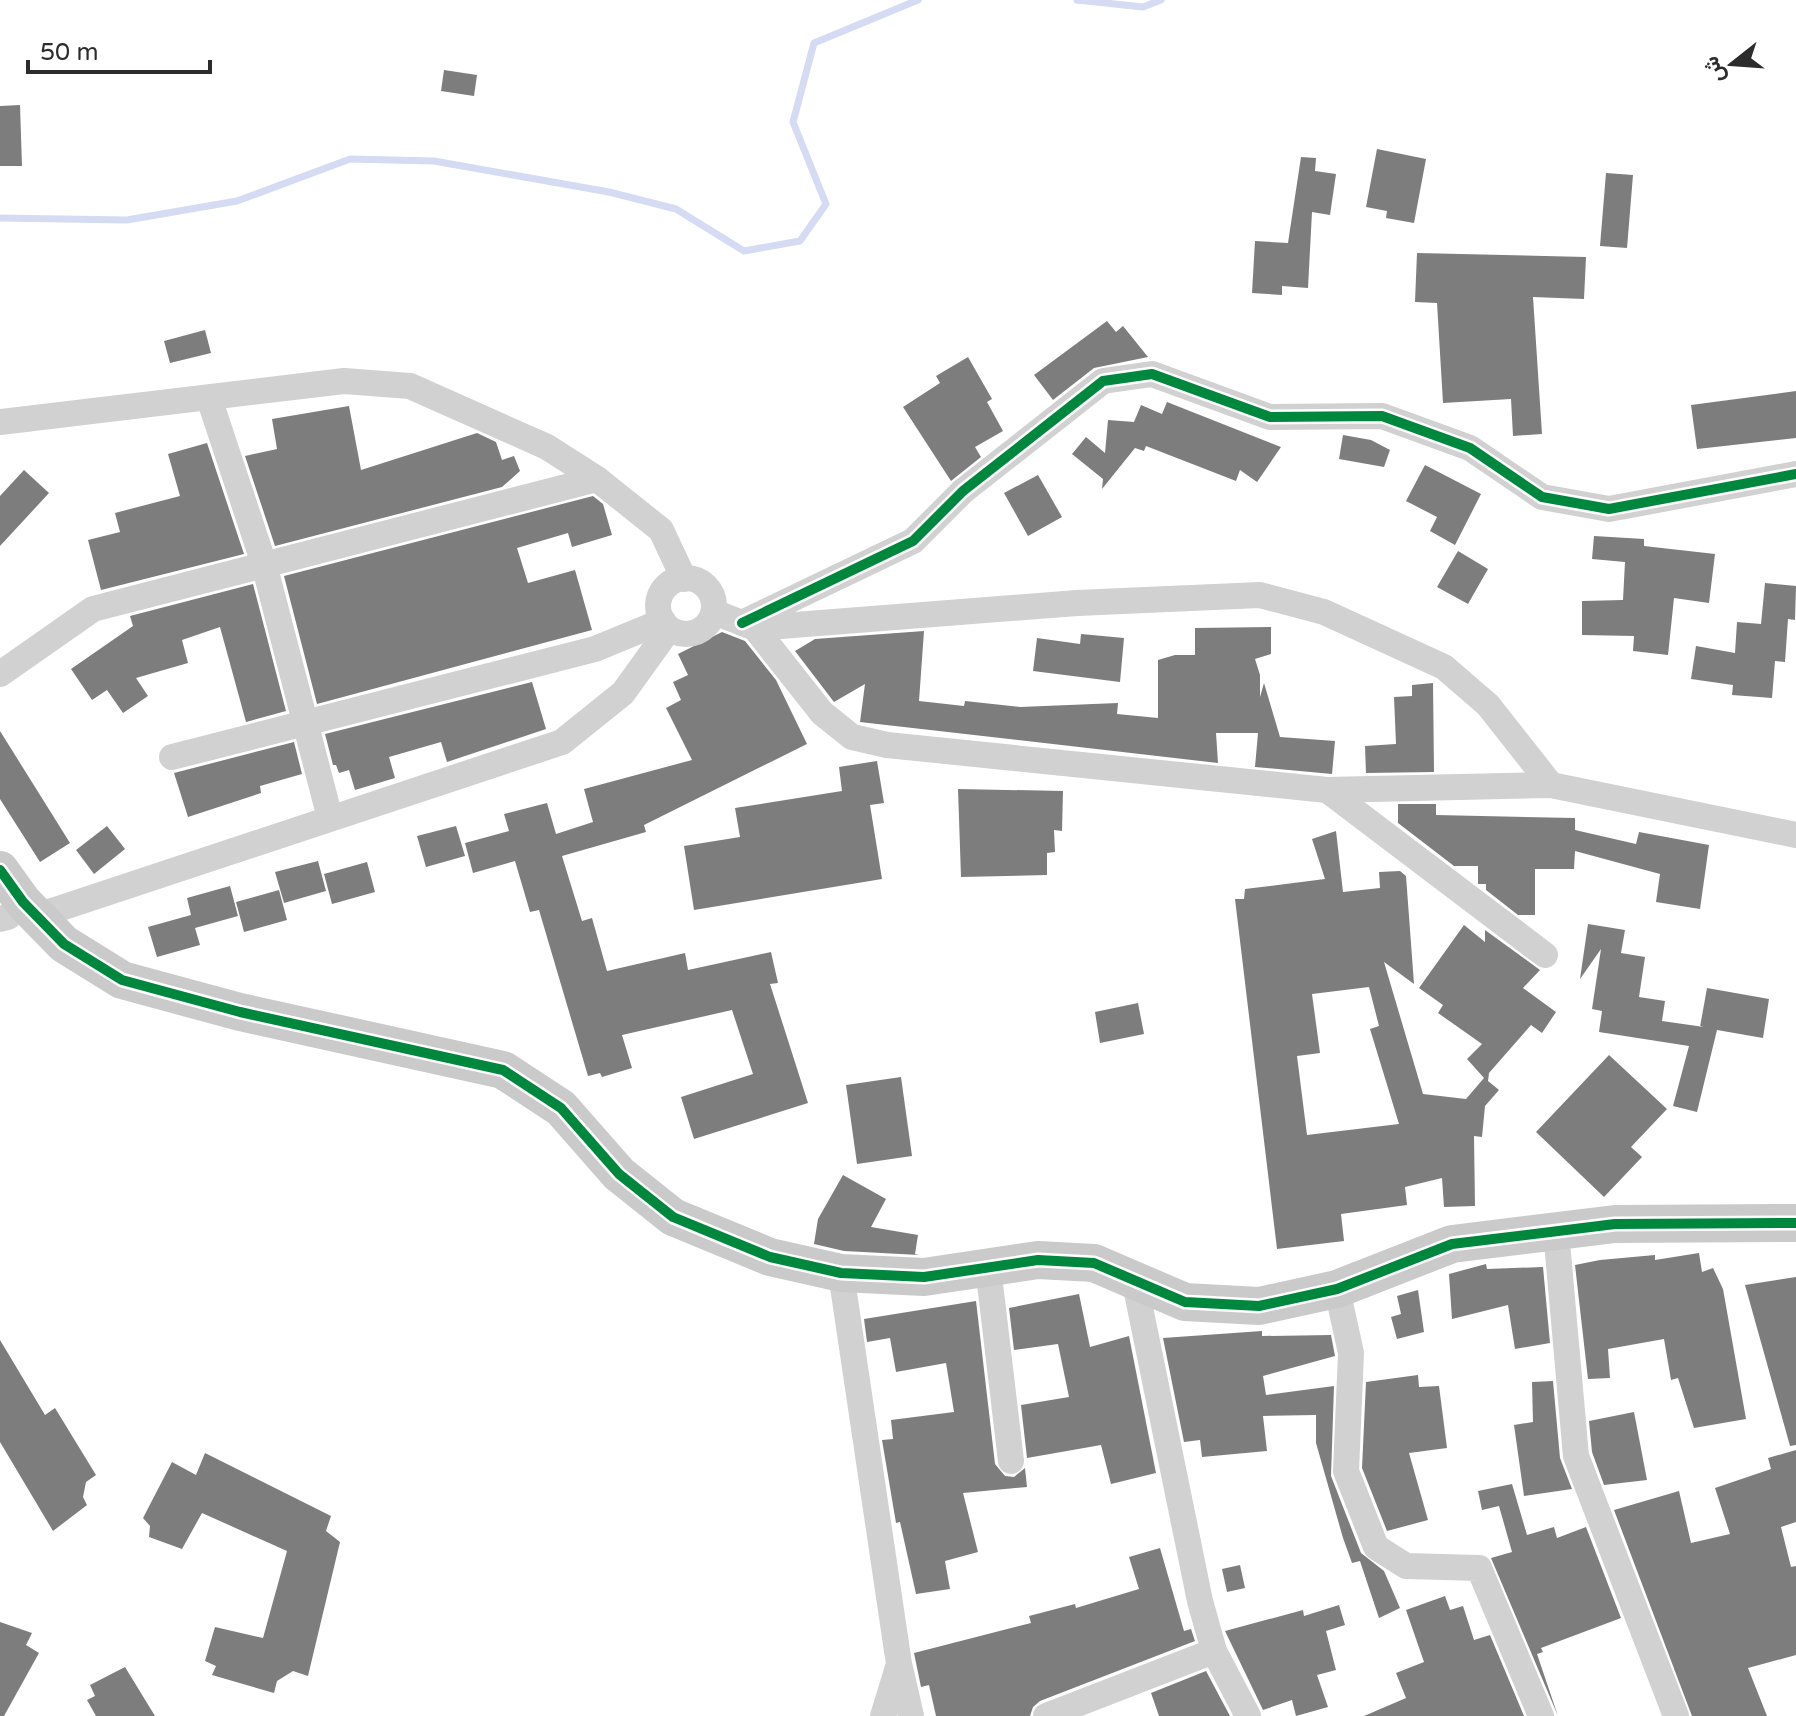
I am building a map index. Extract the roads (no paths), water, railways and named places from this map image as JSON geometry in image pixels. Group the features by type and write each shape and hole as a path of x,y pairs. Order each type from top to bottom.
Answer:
{"street":[{"path":"749,625 913,541 963,491 1103,381 1152,374 1270,417 1382,416 1470,448 1542,497 1609,509 1796,474"},
{"path":"0,422 344,381 410,386 547,447 597,479 661,530 684,579"},
{"path":"209,398 264,564 330,818"},
{"path":"0,674 93,609 597,479"},
{"path":"693,579 707,588 714,612 705,627 696,632 678,633 666,625 659,603 661,594 675,581 693,579"},
{"path":"714,612 749,625 1077,603 1260,595 1324,612 1444,667 1488,705 1551,785"},
{"path":"172,757 595,649 666,625"},
{"path":"14,913 330,818 562,742 623,693 666,625"},
{"path":"749,625 822,713 852,737 887,745 1327,790 1551,785 1796,835"},
{"path":"1327,790 1545,955"},
{"path":"0,870 14,913 122,980 240,1012 503,1070 561,1108 619,1174 673,1217 770,1257 841,1273 924,1277 1038,1260 1094,1263 1185,1302 1259,1306 1337,1289 1452,1244 1615,1224 1796,1223"},
{"path":"1556,1231 1576,1456 1676,1716"},
{"path":"988,1267 1011,1461"},
{"path":"841,1273 899,1664 911,1716"},
{"path":"1135,1283 1200,1601 1214,1651 1248,1716"},
{"path":"1337,1289 1351,1353 1346,1471 1376,1547 1406,1566 1479,1568 1541,1716"},
{"path":"1046,1716 1214,1651"},
{"path":"883,1716 899,1664"}],"waterway":[{"path":"0,218 127,220 237,201 350,159 434,161 609,192 676,209 744,251 800,241 826,204 793,122 814,43 918,0"},
{"path":"1077,0 1143,7 1161,0"}]}
